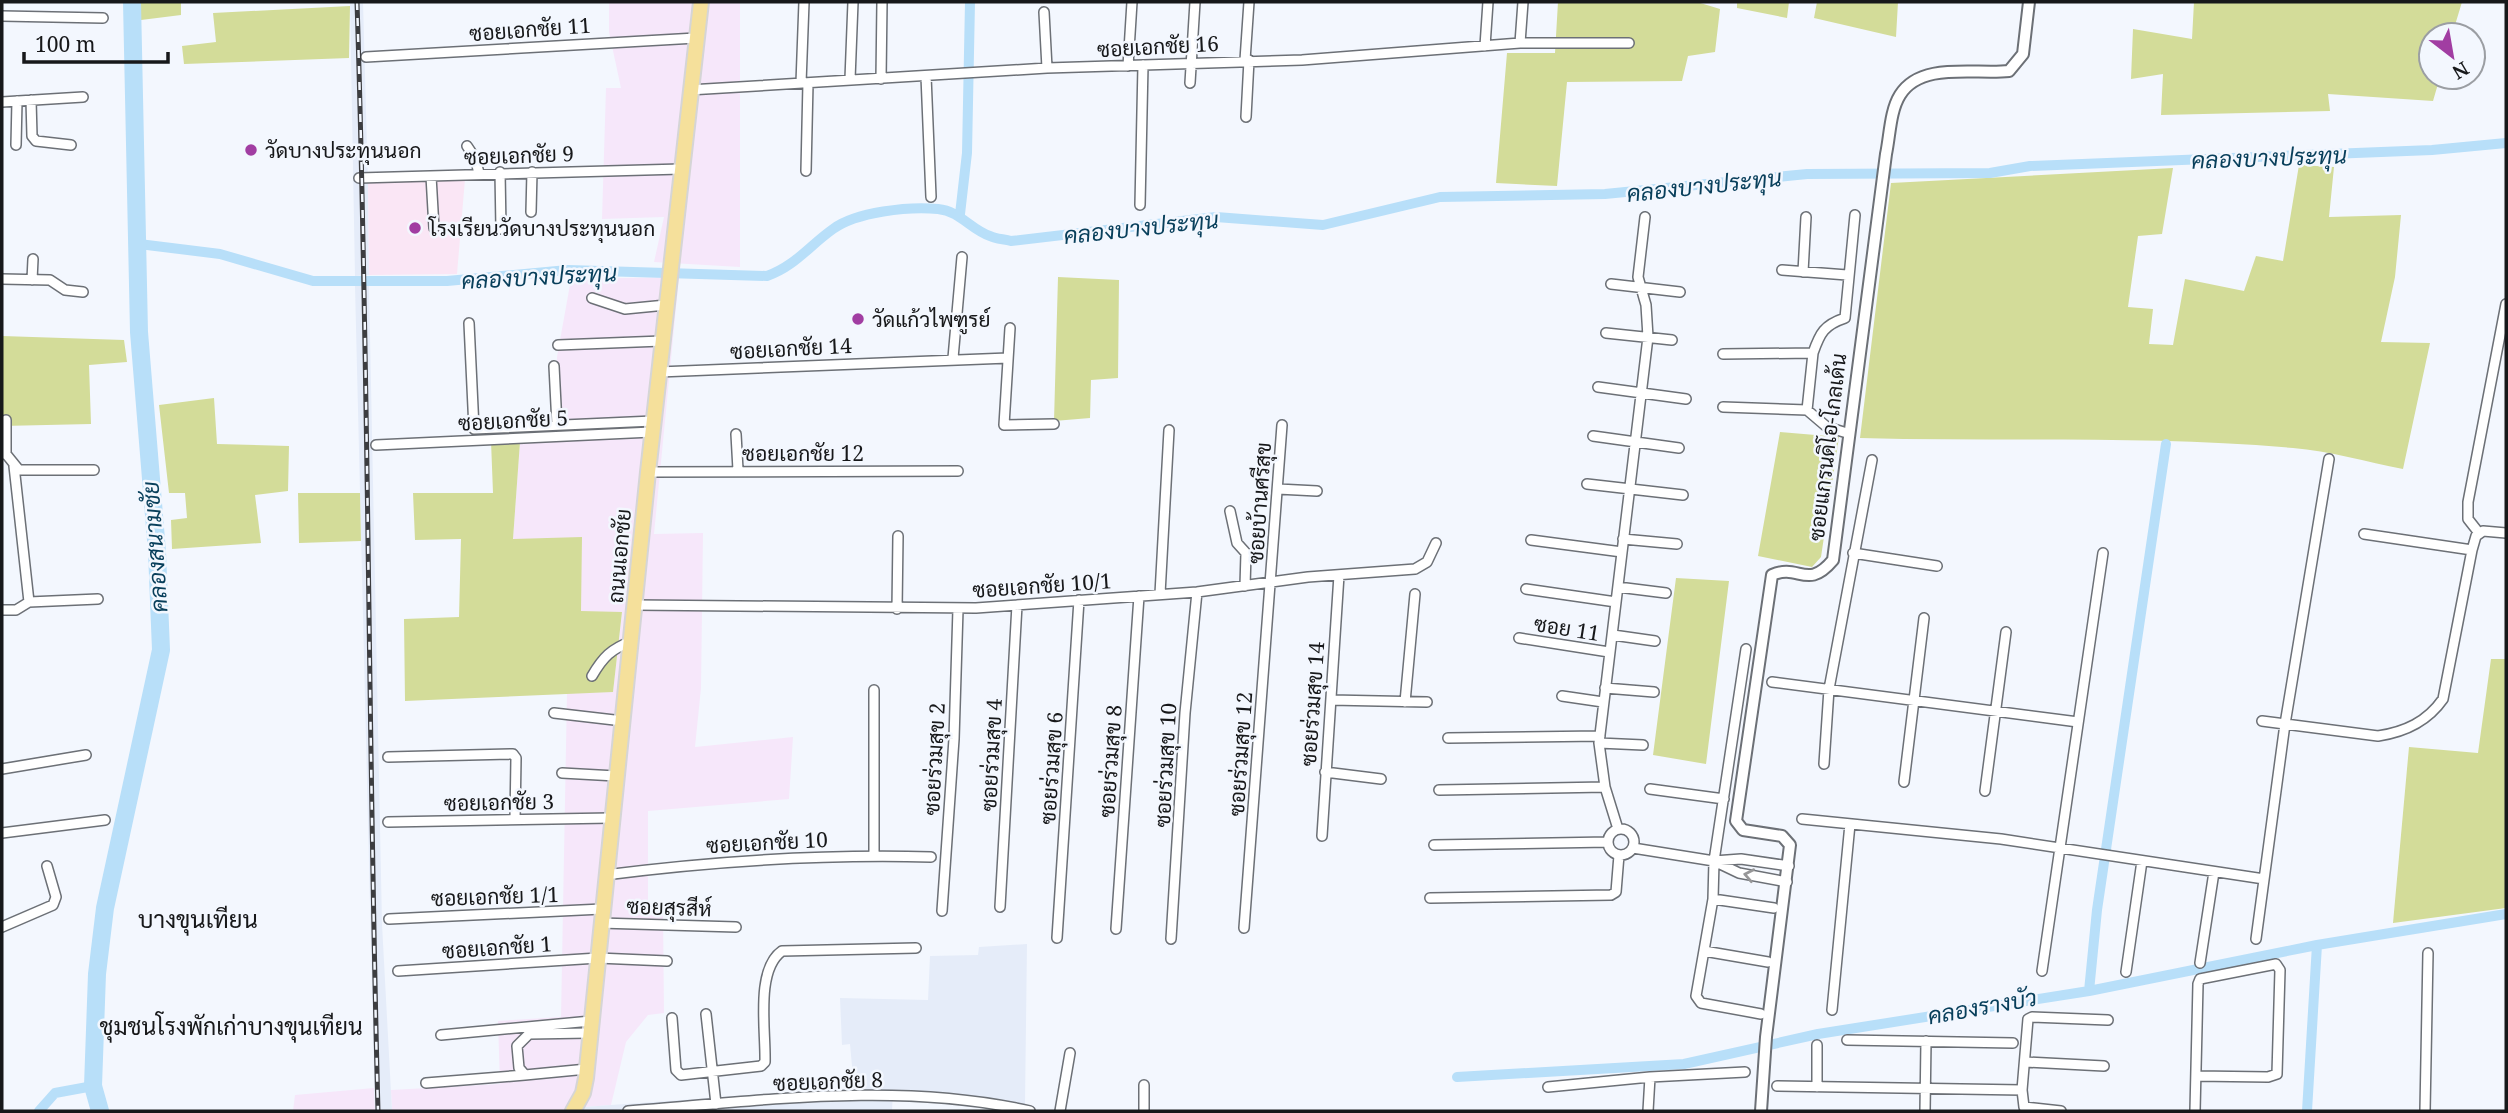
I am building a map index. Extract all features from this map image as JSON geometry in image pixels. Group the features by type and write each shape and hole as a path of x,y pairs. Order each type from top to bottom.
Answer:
{"main road":[{"name":"ถนนเอกชัย","path":"572,1111 583,1093 587,1069 611,818 701,2"}],"street":[{"path":"804,2 806,171"},
{"path":"850,79 853,2"},
{"path":"881,79 882,2"},
{"path":"1128,66 1132,2"},
{"path":"1190,83 1195,2"},
{"path":"1245,117 1249,2"},
{"path":"1485,46 1488,2"},
{"path":"1520,43 1523,2"},
{"name":"ซอยแกรนดิโอ-โกลเด้น","path":"1761,1111 1766,1037 1790,845 1785,838 1743,830 1736,821 1772,575 1787,572 1812,576 1822,573 1833,560 1847,433 1895,106 1908,85 1931,74 2009,71 2023,54 2029,2"},
{"path":"1044,12 1047,68"},
{"path":"2,16 103,18"},
{"name":"ซอยเอกชัย 11","path":"366,57 696,38"},
{"name":"ซอยเอกชัย 16","path":"690,90 850,79 975,75 1047,68 1302,60 1520,43 1629,43"},
{"path":"1140,205 1143,65"},
{"path":"926,76 931,197"},
{"path":"2,102 83,97"},
{"path":"31,100 32,136 36,141 71,145"},
{"path":"16,145 17,101"},
{"path":"467,146 475,158 479,173"},
{"name":"ซอยเอกชัย 9","path":"359,178 681,169"},
{"path":"500,172 501,229"},
{"path":"531,212 532,172"},
{"path":"431,176 434,229"},
{"path":"1807,410 1813,353 1821,331 1828,324 1845,318 1847,275 1855,215"},
{"path":"1618,829 1605,787 1599,739 1613,635 1633,441 1648,337 1646,305 1639,288 1645,217"},
{"path":"1803,272 1805,217"},
{"path":"953,358 959,320 962,257"},
{"path":"33,259 33,280"},
{"path":"1782,271 1847,275"},
{"path":"2,279 50,280 65,290 83,292"},
{"path":"1611,284 1680,292"},
{"path":"592,298 625,309 666,305"},
{"path":"2479,533 2468,519 2468,502 2506,304"},
{"path":"469,323 474,429 557,425 653,426"},
{"path":"1010,328 1003,425 1054,424"},
{"path":"1606,334 1672,340"},
{"path":"558,345 662,341"},
{"path":"1723,354 1813,353"},
{"name":"ซอยเอกชัย 14","path":"659,372 953,358 1008,358"},
{"path":"554,366 557,425"},
{"path":"1598,387 1686,399"},
{"path":"1723,407 1807,410 1827,427 1847,433"},
{"path":"6,420 4,454 19,470 94,470"},
{"name":"ซอยบ้านศรีสุข","path":"1271,583 1282,425"},
{"name":"ซอยเอกชัย 5","path":"376,445 653,426"},
{"path":"1160,594 1170,430"},
{"path":"736,434 738,470"},
{"path":"1593,436 1679,447"},
{"path":"2256,939 2285,724 2329,459"},
{"path":"1824,764 1829,688 1872,460"},
{"path":"14,466 29,602"},
{"name":"ซอยเอกชัย 12","path":"648,472 958,471"},
{"path":"1587,484 1683,495"},
{"path":"1278,489 1317,491"},
{"path":"1230,511 1237,543 1246,553 1245,586"},
{"path":"2262,721 2378,736 2396,734 2432,715 2443,699 2472,550 2479,533 2488,530 2506,533"},
{"path":"2364,534 2472,550"},
{"path":"897,609 898,536"},
{"path":"1623,539 1677,544"},
{"path":"1531,540 1622,552"},
{"name":"ซอยเอกชัย 10/1","path":"635,606 958,608 1196,592 1415,569 1427,562 1436,543"},
{"path":"1853,553 1937,566"},
{"path":"2042,971 2103,553"},
{"name":"ซอยร่วมสุข 14","path":"1322,836 1339,575"},
{"name":"ซอยร่วมสุข 12","path":"1244,928 1271,583"},
{"path":"1618,587 1666,593"},
{"path":"1526,589 1616,602"},
{"name":"ซอยร่วมสุข 10","path":"1171,939 1185,713 1196,592"},
{"path":"1405,702 1415,594"},
{"name":"ซอยร่วมสุข 8","path":"1116,929 1139,596"},
{"path":"2,610 16,610 29,602 98,599"},
{"name":"ซอยร่วมสุข 6","path":"1057,938 1079,600"},
{"name":"ซอยร่วมสุข 4","path":"1000,907 1017,605"},
{"name":"ซอยร่วมสุข 2","path":"942,911 954,739 958,608"},
{"path":"1904,782 1924,618"},
{"path":"1985,791 2006,632"},
{"path":"1613,635 1655,641"},
{"name":"ซอย 11","path":"1519,638 1609,652"},
{"path":"592,676 602,658 612,649 632,641"},
{"path":"1746,649 1714,861 1713,899 1697,1001 1761,1014"},
{"path":"1772,682 2078,722"},
{"path":"1605,688 1654,692"},
{"path":"874,690 874,855"},
{"path":"1562,696 1604,702"},
{"path":"1331,701 1427,702"},
{"path":"554,713 622,721"},
{"path":"1448,738 1599,739 1643,745"},
{"path":"388,757 513,754 516,758 515,819"},
{"path":"2,769 86,755"},
{"path":"1325,772 1381,779"},
{"path":"562,773 616,776"},
{"path":"1439,790 1605,787"},
{"path":"1650,789 1724,799"},
{"name":"ซอยเอกชัย 3","path":"388,822 611,818"},
{"path":"1802,819 2001,839 2264,879"},
{"path":"2,833 104,820"},
{"path":"1832,1010 1850,824"},
{"path":"1618,829 1609,835 1608,842 1613,852 1619,855 1633,848"},
{"path":"1618,829 1632,834 1633,848"},
{"path":"1434,845 1608,842"},
{"path":"1633,848 1714,861 1741,859 1789,866"},
{"name":"ซอยเอกชัย 10","path":"605,875 718,861 874,855 931,857"},
{"path":"1430,898 1611,895 1616,892 1619,855"},
{"path":"1714,861 1739,873 1787,882"},
{"path":"2126,972 2142,861"},
{"path":"2,927 53,905 56,897 47,866"},
{"path":"2200,963 2214,872"},
{"path":"1713,899 1774,908"},
{"name":"ซอยเอกชัย 1/1","path":"389,919 601,916"},
{"name":"ซอยสุรสีห์","path":"601,916 736,927"},
{"path":"672,1018 676,1070 685,1076 764,1064 763,1014 769,965 782,951 916,948"},
{"path":"1704,951 1768,962"},
{"path":"2425,1111 2428,953"},
{"name":"ซอยเอกชัย 1","path":"398,971 598,958 667,961"},
{"path":"2195,1111 2196,1076 2200,979 2276,964 2280,970 2277,1074 2268,1077 2196,1076"},
{"path":"706,1014 716,1104"},
{"path":"2060,1111 2025,1108 2022,1090 2029,1017 2108,1020"},
{"path":"441,1035 590,1027"},
{"path":"525,1075 519,1068 517,1046 522,1038 529,1034 590,1027"},
{"path":"1847,1040 2013,1043"},
{"path":"1925,1111 1926,1041"},
{"path":"1817,1045 1817,1087"},
{"path":"1060,1111 1070,1054"},
{"path":"2026,1062 2104,1066"},
{"path":"426,1083 587,1069"},
{"path":"1548,1087 1650,1077 1745,1072"},
{"path":"1648,1111 1650,1077"},
{"path":"1144,1085 1144,1111"},
{"path":"1777,1086 2022,1090"},
{"name":"ซอยเอกชัย 8","path":"628,1111 799,1098 894,1096 1023,1111"}],"shaded area":[{"path":"350,2 363,2 368,183 369,275 355,276"},
{"path":"609,2 740,2 740,267 654,262 664,217 602,219 606,88 621,88 609,32"},
{"name":"โรงเรียนวัดบางประทุนนอก","path":"465,179 457,274 369,275 368,183"},
{"path":"679,277 654,534 703,533 701,688 695,747 793,737 789,799 648,811 648,913 663,913 664,1013 648,1015 626,1042 611,1105 585,1107 583,1111 392,1111 391,1090 500,1084 498,1021 561,1017 567,693 613,692 622,613 581,612 513,539 520,442 555,440 557,357 571,279"},
{"path":"355,286 369,286 382,924 392,1111 375,1111"},
{"path":"1027,944 1025,1104 893,1090 892,1111 583,1111 585,1107 854,1088 850,1044 842,1045 840,998 928,1000 930,956 978,955 979,947"},
{"path":"374,1088 375,1111 293,1111 295,1095"}],"green space":[{"path":"141,2 181,2 181,15 141,20"},
{"path":"1558,2 1697,2 1720,9 1715,52 1688,56 1682,81 1567,82 1557,186 1496,183 1507,53 1555,53"},
{"path":"1737,2 1789,2 1787,18 1737,8"},
{"path":"1817,2 1898,2 1896,37 1814,18"},
{"path":"2194,2 2462,2 2456,21 2417,21 2417,91 2436,91 2433,101 2328,94 2330,111 2161,115 2163,74 2131,79 2133,29 2192,39"},
{"path":"350,6 349,58 184,64 182,46 216,42 213,13"},
{"path":"2299,165 2334,167 2329,217 2401,215 2395,277 2381,342 2430,343 2403,469 2320,452 2239,444 2130,440 1860,438 1891,183 2173,168 2162,234 2138,236 2128,307 2153,309 2149,344 2173,345 2185,279 2244,291 2256,256 2283,261"},
{"path":"1058,277 1119,280 1118,378 1091,380 1090,418 1054,421"},
{"path":"2,336 124,340 127,362 89,365 91,424 2,426"},
{"path":"214,398 217,444 289,446 288,491 255,495 261,543 172,549 171,520 187,518 185,493 169,493 159,405"},
{"path":"1780,432 1839,437 1821,557 1812,567 1758,556"},
{"path":"491,441 520,442 513,539 582,537 581,611 622,612 613,692 405,701 404,619 459,617 461,539 415,540 413,493 493,493"},
{"path":"298,493 360,493 361,541 299,543"},
{"path":"1676,578 1729,581 1706,764 1653,755"},
{"path":"2491,659 2506,659 2506,908 2393,923 2409,747 2478,753"}],"waterway":[{"name":"คลองสนามชัย","path":"100,1111 93,1086 97,974 105,908 161,650 157,552 139,332 132,2"},
{"path":"960,214 967,153 970,2"},
{"name":"คลองบางประทุน","path":"139,244 220,254 313,281 447,281 568,270 767,276 794,261 824,235 843,223 869,214 898,210 946,210 983,233 1011,241 1216,217 1323,225 1440,197 1605,194 1807,174 1990,173 2030,166 2432,150 2506,143"},
{"path":"2089,991 2097,910 2166,444"},
{"name":"คลองรางบัว","path":"1457,1077 1684,1064 1818,1034 2089,991 2317,945 2506,914"},
{"path":"2307,1111 2317,945"},
{"path":"39,1111 55,1093 93,1086"}],"railway":[{"path":"357,2 378,1111"}],"place":[{"name":"วัดบางประทุนนอก","path":"251,150"},
{"name":"โรงเรียนวัดบางประทุนนอก","path":"415,228"},
{"name":"วัดแก้วไพฑูรย์","path":"858,319"}],"district":[{"name":"บางขุนเทียน","path":"198,918"},
{"name":"ชุมชนโรงพักเก่าบางขุนเทียน","path":"231,1026"}]}
